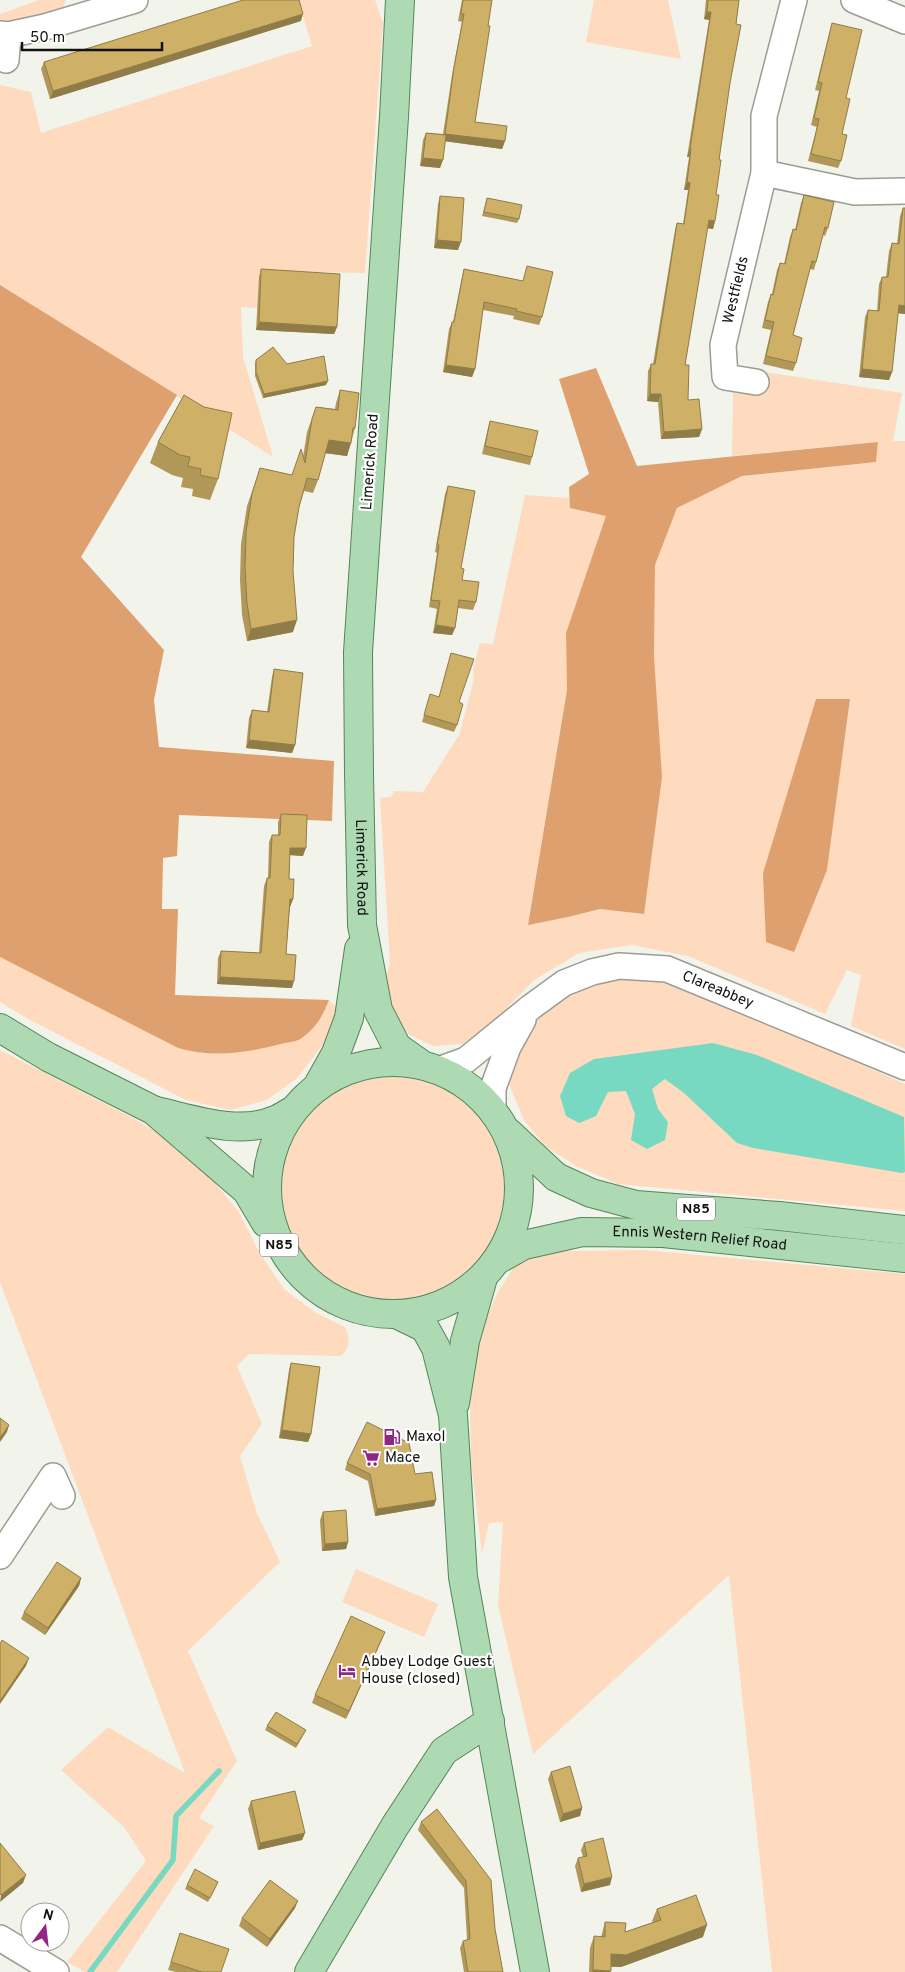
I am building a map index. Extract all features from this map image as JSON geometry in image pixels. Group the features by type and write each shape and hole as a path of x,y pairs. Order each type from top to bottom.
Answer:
{"main road":[{"name":"Limerick Road","path":"362,925 358,774 358,652 400,0"},
{"path":"362,925 378,1010 397,1047 431,1066"},
{"path":"317,1087 336,1053 349,1018 362,925"},
{"name":"N85","path":"0,1028 48,1057 152,1110 247,1191 292,1265 330,1297 361,1309 396,1314 447,1300 491,1269 516,1222 521,1196 519,1170 509,1133 492,1108 467,1086 431,1066 380,1063 343,1074 317,1087 292,1111 274,1121 246,1126 218,1124 152,1110"},
{"name":"N85","path":"277,1241 268,1214 265,1186 269,1157 292,1111"},
{"name":"Ennis Western Relief Road","path":"509,1133 556,1177 591,1193 636,1205 779,1216 905,1230"},
{"name":"Ennis Western Relief Road","path":"491,1269 524,1245 582,1232 663,1234 905,1258"},
{"path":"453,1415 465,1341 491,1269"},
{"path":"396,1314 425,1328 436,1348 453,1415 463,1576 535,1972"},
{"path":"309,1972 395,1826 444,1751 490,1721"}],"street":[{"path":"6,60 4,35 77,9 135,0"},
{"name":"Westfields","path":"756,382 725,377 723,345 764,173 764,116 794,0"},
{"path":"854,0 905,21"},
{"path":"764,173 855,192 905,191"},
{"name":"Clareabbey","path":"431,1066 466,1060 531,1007 564,984 592,972 619,966 666,969 905,1067"},
{"name":"Clareabbey","path":"492,1108 493,1088 508,1047 531,1007"},
{"path":"0,1556 54,1476 62,1496"},
{"path":"0,1938 56,1972"}],"shaded area":[{"path":"39,0 66,0 63,8 0,23 0,14"},
{"path":"298,0 375,0 383,23 365,273 266,271 257,308 241,307 243,357 273,457 0,285 0,85 31,92 41,133 312,46"},
{"path":"594,0 668,0 681,59 586,42"},
{"path":"0,285 177,395 81,557 164,650 154,700 159,747 334,761 332,821 179,815 177,856 163,858 162,909 178,909 175,995 329,1000 316,1025 301,1039 255,1050 217,1054 178,1048 0,957"},
{"path":"596,368 637,466 878,442 876,462 742,476 677,508 655,565 654,657 662,777 644,914 600,909 528,925 567,690 566,633 606,516 570,508 569,487 589,474 559,379"},
{"path":"765,372 902,393 893,441 905,441 905,1049 851,1026 861,975 847,970 825,1014 688,956 632,945 579,953 534,980 496,1019 463,1044 433,1046 408,1034 393,1013 385,981 390,963 380,798 391,797 394,791 423,792 459,735 474,680 473,670 480,643 493,644 525,495 570,498 570,508 607,516 566,633 567,690 528,924 600,909 644,914 654,657 655,565 677,508 742,476 876,462 878,442 732,456 733,393 759,395","holes":["816,699 850,700 827,870"]},
{"path":"816,699 850,699 827,870 794,952 766,942 763,873"},
{"path":"0,957 178,1048 191,1051 217,1054 242,1052 296,1041 301,1039 316,1025 329,1000 339,1011 322,1046 297,1078 267,1100 230,1110 186,1100 28,1019 0,1002"},
{"path":"634,976 672,983 702,993 905,1084 905,1211 618,1184 576,1166 545,1146 524,1120 509,1084 518,1051 535,1021 565,996 597,983"},
{"path":"713,1043 757,1055 904,1117 905,1172 753,1148 737,1143 684,1093 665,1079 652,1089 658,1109 668,1122 665,1140 647,1149 631,1140 635,1114 626,1091 608,1092 596,1116 579,1123 566,1116 560,1096 570,1073 594,1059"},
{"path":"0,1050 133,1118 172,1141 206,1172 239,1212 259,1252 284,1289 316,1313 345,1327 349,1339 347,1349 341,1356 249,1354 237,1366 262,1424 240,1456 256,1511 280,1562 188,1651 237,1761 199,1818 214,1826 117,1972 85,1972 67,1962 146,1861 124,1827 61,1770 108,1727 185,1773 0,1282"},
{"path":"393,1077 415,1079 445,1090 463,1102 479,1118 491,1136 499,1156 504,1188 502,1210 491,1240 479,1258 463,1274 445,1286 425,1294 393,1299 371,1297 341,1286 323,1274 307,1258 295,1240 287,1220 282,1188 284,1166 295,1136 307,1118 323,1102 341,1090 361,1082"},
{"path":"644,1250 905,1274 905,1972 772,1972 729,1575 533,1754 498,1605 503,1522 489,1523 482,1554 471,1462 470,1393 477,1339 498,1292 514,1267 536,1256 566,1251"},
{"path":"356,1569 438,1604 424,1637 342,1602"}],"building":[{"path":"243,0 299,0 303,14 53,91 44,62"},
{"path":"463,0 492,0 488,26 490,26 475,122 507,126 505,141 445,134 454,67 464,14 461,14"},
{"path":"708,0 739,0 736,24 741,25 730,83 719,160 721,160 716,195 719,195 715,221 709,220 685,365 689,365 688,400 699,399 702,429 664,432 661,394 650,394 651,364 655,364 677,223 684,224 690,183 687,182 690,149 711,12 707,12"},
{"path":"832,23 862,30 846,98 850,99 842,134 847,135 841,161 811,154 819,119 814,118 822,83 818,82"},
{"path":"426,133 446,135 443,160 423,158"},
{"path":"804,195 834,202 828,228 825,227 816,262 812,261 793,335 802,338 796,363 766,356 774,322 765,320 780,263 785,264 793,229 796,230"},
{"path":"440,196 464,198 461,242 437,240"},
{"path":"487,198 522,205 519,219 484,212"},
{"path":"903,208 905,208 905,306 899,305 892,372 862,369 868,310 879,311 882,277 888,277 892,243 899,244"},
{"path":"527,266 553,272 542,317 484,302 475,369 446,365 452,322 454,322 464,269 523,281"},
{"path":"261,269 340,274 337,327 259,322"},
{"path":"273,347 287,364 324,356 328,381 264,394 256,372 256,360"},
{"path":"340,390 359,393 355,428 353,428 351,443 329,440 318,480 307,478 299,507 294,537 293,571 297,620 251,629 245,568 246,532 252,494 260,468 292,475 301,449 305,463 312,419 316,407 338,410"},
{"path":"184,395 204,407 232,413 218,479 200,475 201,469 188,466 190,457 180,455 158,442"},
{"path":"490,421 538,431 532,457 485,446"},
{"path":"448,486 475,491 461,568 464,569 462,580 479,582 476,602 459,600 455,628 436,625 440,601 431,600 439,545 437,545"},
{"path":"451,653 474,659 459,702 463,704 457,725 424,715 430,694 439,697"},
{"path":"274,669 303,673 295,745 249,740 252,710 269,712"},
{"path":"281,814 307,815 306,848 290,848 289,879 294,879 293,899 290,899 286,954 296,955 294,981 220,977 221,951 261,953 267,878 270,878 272,835 280,835"},
{"path":"291,1363 320,1367 311,1434 282,1430"},
{"path":"0,1418 9,1425 0,1438"},
{"path":"367,1422 409,1443 415,1474 432,1472 436,1500 377,1509 370,1474 347,1463"},
{"path":"346,1510 348,1542 325,1544 323,1512"},
{"path":"57,1562 81,1578 48,1628 24,1612"},
{"name":"Abbey Lodge Guest House (closed)","path":"351,1616 385,1632 349,1711 315,1695"},
{"path":"2,1640 29,1658 0,1701 0,1644"},
{"path":"276,1712 306,1730 297,1744 267,1726"},
{"path":"570,1766 582,1808 563,1814 551,1772"},
{"path":"295,1791 305,1833 260,1843 251,1801"},
{"path":"437,1809 491,1880 495,1929 503,1972 468,1972 463,1941 470,1939 466,1881 421,1822"},
{"path":"603,1838 612,1877 584,1884 578,1858 587,1856 584,1843"},
{"path":"0,1843 26,1875 1,1895 0,1894"},
{"path":"195,1869 218,1882 210,1898 187,1885"},
{"path":"270,1880 298,1901 270,1939 242,1918"},
{"path":"696,1895 707,1925 626,1955 611,1954 611,1971 593,1970 594,1936 605,1937 605,1922 626,1923 625,1932 661,1920 657,1909"},
{"path":"180,1933 229,1949 221,1972 202,1972 171,1962"}],"waterway":[{"path":"90,1972 173,1860 176,1816 219,1771"}],"place":[{"name":"Maxol","path":"392,1437"},
{"name":"Mace","path":"371,1458"},
{"name":"Abbey Lodge Guest House (closed)","path":"347,1671"}]}
